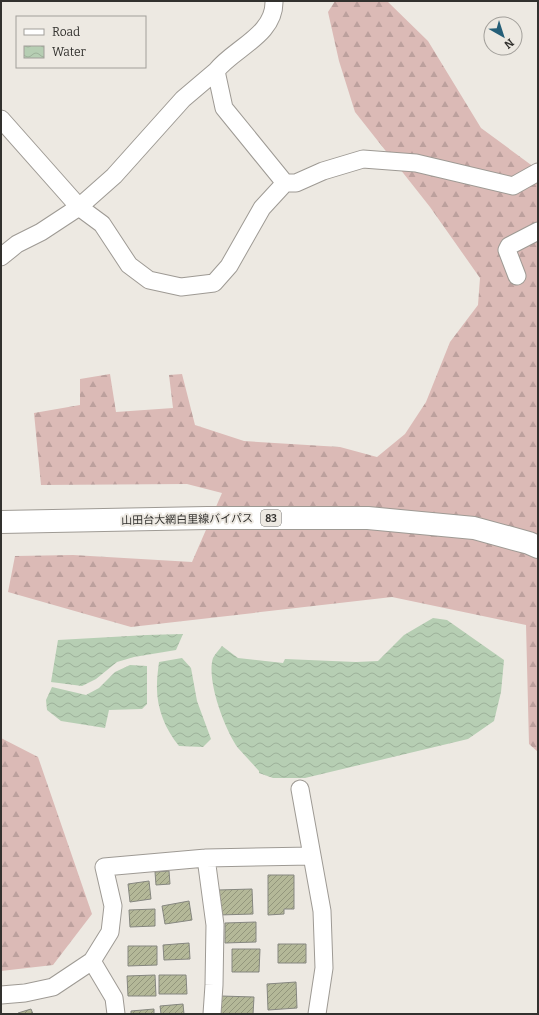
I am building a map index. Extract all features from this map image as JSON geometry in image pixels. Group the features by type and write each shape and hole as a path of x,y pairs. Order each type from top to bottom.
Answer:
{"main road":[{"name":"山田台大網白里線バイパス","path":"1,522 207,518 368,518 474,528 529,543 538,547"}],"street":[{"path":"1,257 17,244 41,232 79,207 114,176 183,100 216,72 222,64 259,34 270,20 274,1"},
{"path":"216,72 224,108 285,183 296,184 322,172 363,159 416,163 514,186 538,172"},
{"path":"1,119 79,207 102,224 129,265 149,280 181,286 214,283 229,266 262,208 285,183"},
{"path":"517,276 507,250 509,246 538,231"},
{"path":"300,789 322,911 324,968 317,1014"},
{"path":"1,995 25,993 53,987 92,961 110,932 113,906 104,867 206,858 312,856"},
{"path":"206,858 215,925 212,1014"},
{"path":"92,961 114,998 116,1014"}],"green space":[{"path":"335,1 387,1 428,41 481,128 538,170 538,752 529,744 526,625 392,597 131,627 8,592 15,556 73,555 192,562 222,493 187,484 41,485 34,413 80,405 80,379 110,374 116,412 173,408 169,375 182,374 195,425 244,441 340,447 377,457 405,434 426,402 450,342 478,305 480,278 430,207 355,112 339,61 328,12"},
{"path":"1,738 38,757 92,914 53,965 1,971"}],"water":[{"path":"433,618 447,620 504,660 501,692 494,721 468,739 305,778 273,778 259,773 259,771 238,748 228,729 218,704 212,679 213,658 222,646 238,658 283,663 285,659 356,662 378,661 404,635"},
{"path":"183,634 176,650 134,657 117,662 96,679 82,686 51,682 58,640"},
{"path":"182,658 191,668 197,701 211,739 203,747 179,746 162,717 158,701 157,679 159,662"},
{"path":"130,665 147,666 147,704 142,709 109,710 105,728 61,721 47,710 46,700 52,687 86,695 99,688 115,672"}],"building":[{"path":"169,871 170,884 156,885 155,872"},
{"path":"268,875 294,875 294,909 284,909 284,914 268,915"},
{"path":"149,881 151,899 130,902 128,884"},
{"path":"252,889 253,914 219,915 218,890"},
{"path":"189,901 192,920 165,924 162,906"},
{"path":"155,909 155,926 130,927 129,910"},
{"path":"256,922 256,942 225,943 225,923"},
{"path":"189,943 190,959 164,960 163,945"},
{"path":"278,944 306,944 306,963 278,963"},
{"path":"128,946 157,946 157,965 128,966"},
{"path":"232,949 260,949 259,972 232,972"},
{"path":"155,975 156,996 128,996 127,976"},
{"path":"159,975 186,975 187,994 159,994"},
{"path":"296,982 297,1008 268,1010 267,984"},
{"path":"221,996 254,997 253,1014 220,1014"},
{"path":"183,1004 184,1014 161,1014 160,1006"},
{"path":"31,1009 33,1014 18,1014 18,1013"},
{"path":"154,1009 154,1014 131,1014 131,1011"}]}
